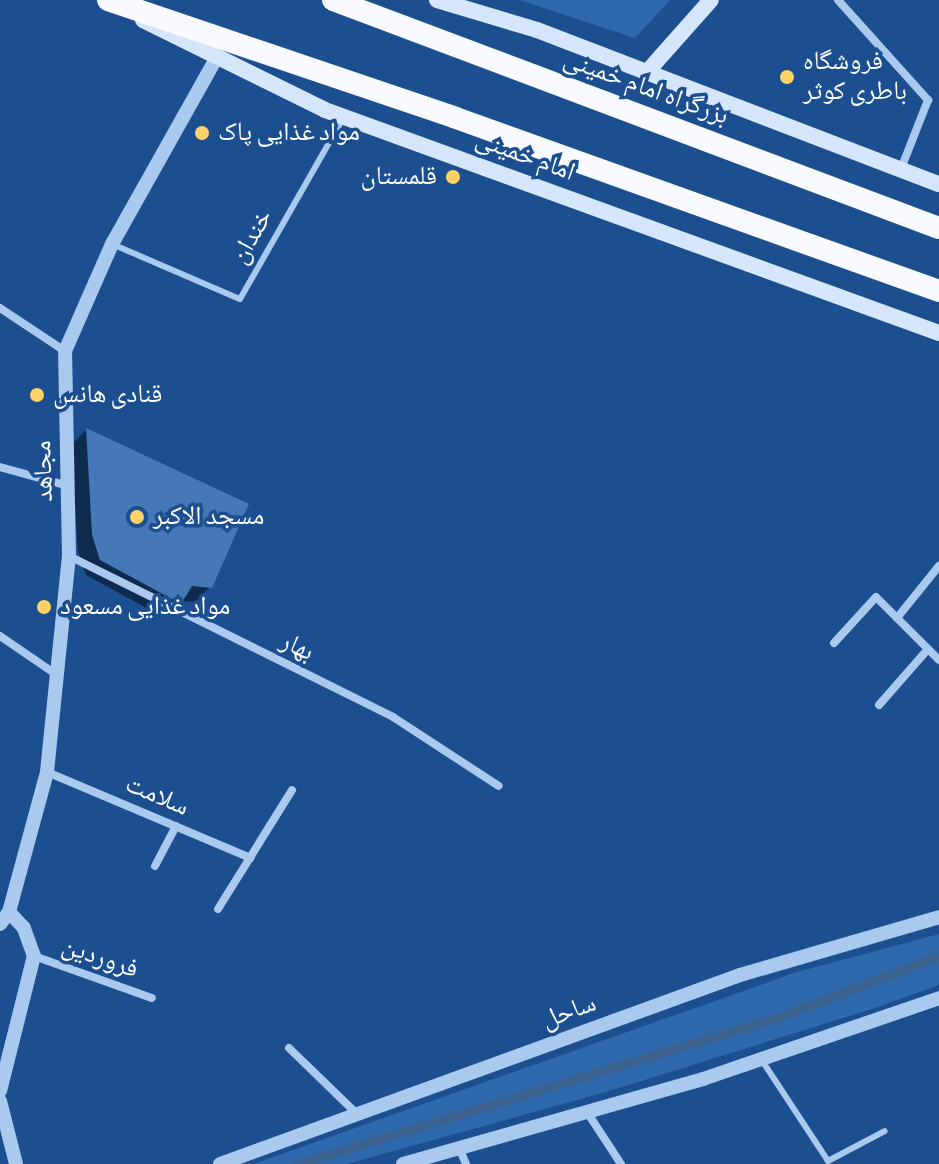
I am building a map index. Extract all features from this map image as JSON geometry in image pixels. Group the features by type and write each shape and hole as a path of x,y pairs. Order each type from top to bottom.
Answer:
{"highway":[{"path":"107,0 456,118 939,291"},
{"name":"بزرگراه امام خمینی","path":"333,0 939,228"}],"main road":[{"name":"امام خمینی","path":"107,0 216,59 344,116 939,333"},
{"path":"437,0 537,30 939,184"},
{"path":"647,72 711,0"}],"street":[{"path":"838,0 928,100 901,170"},
{"name":"مجاهد","path":"34,956 24,928 3,915 47,772 69,556 65,351 112,244 216,59"},
{"path":"0,308 65,351"},
{"path":"0,467 69,486"},
{"name":"بهار","path":"69,556 393,717 499,786"},
{"path":"897,618 939,566"},
{"path":"834,643 876,597 939,660"},
{"path":"0,636 57,675"},
{"path":"879,705 928,649"},
{"name":"سلامت","path":"47,772 251,858"},
{"path":"218,909 292,790"},
{"path":"155,866 176,826"},
{"name":"ساحل","path":"220,1164 740,975 939,917"},
{"path":"0,1091 34,956"},
{"name":"فروردین","path":"34,956 152,998"},
{"path":"403,1164 761,1059 939,998"},
{"path":"289,1048 357,1115"},
{"path":"0,1101 16,1164"},
{"path":"587,1112 621,1164"},
{"path":"459,1148 466,1164"}],"lane":[{"name":"خندان","path":"112,244 240,299 344,116"},
{"path":"761,1059 828,1161 885,1131"}],"shaded area":[{"path":"519,0 670,0 635,38"},
{"path":"939,934 939,985 875,1008 606,1092 347,1164 253,1164 797,972"}],"building":[{"path":"86,428 249,504 212,588 192,586 181,604 100,560 92,535"}],"waterway":[{"path":"297,1164 779,1017 939,956"}],"place":[{"name":"فروشگاه باطری کوثر","path":"787,77"},
{"name":"مواد غذایی پاک","path":"202,133"},
{"name":"قلمستان","path":"453,177"},
{"name":"قنادی هانس","path":"37,395"},
{"name":"مسجد الاکبر","path":"137,517"},
{"name":"مواد غذایی مسعود","path":"44,607"}]}
